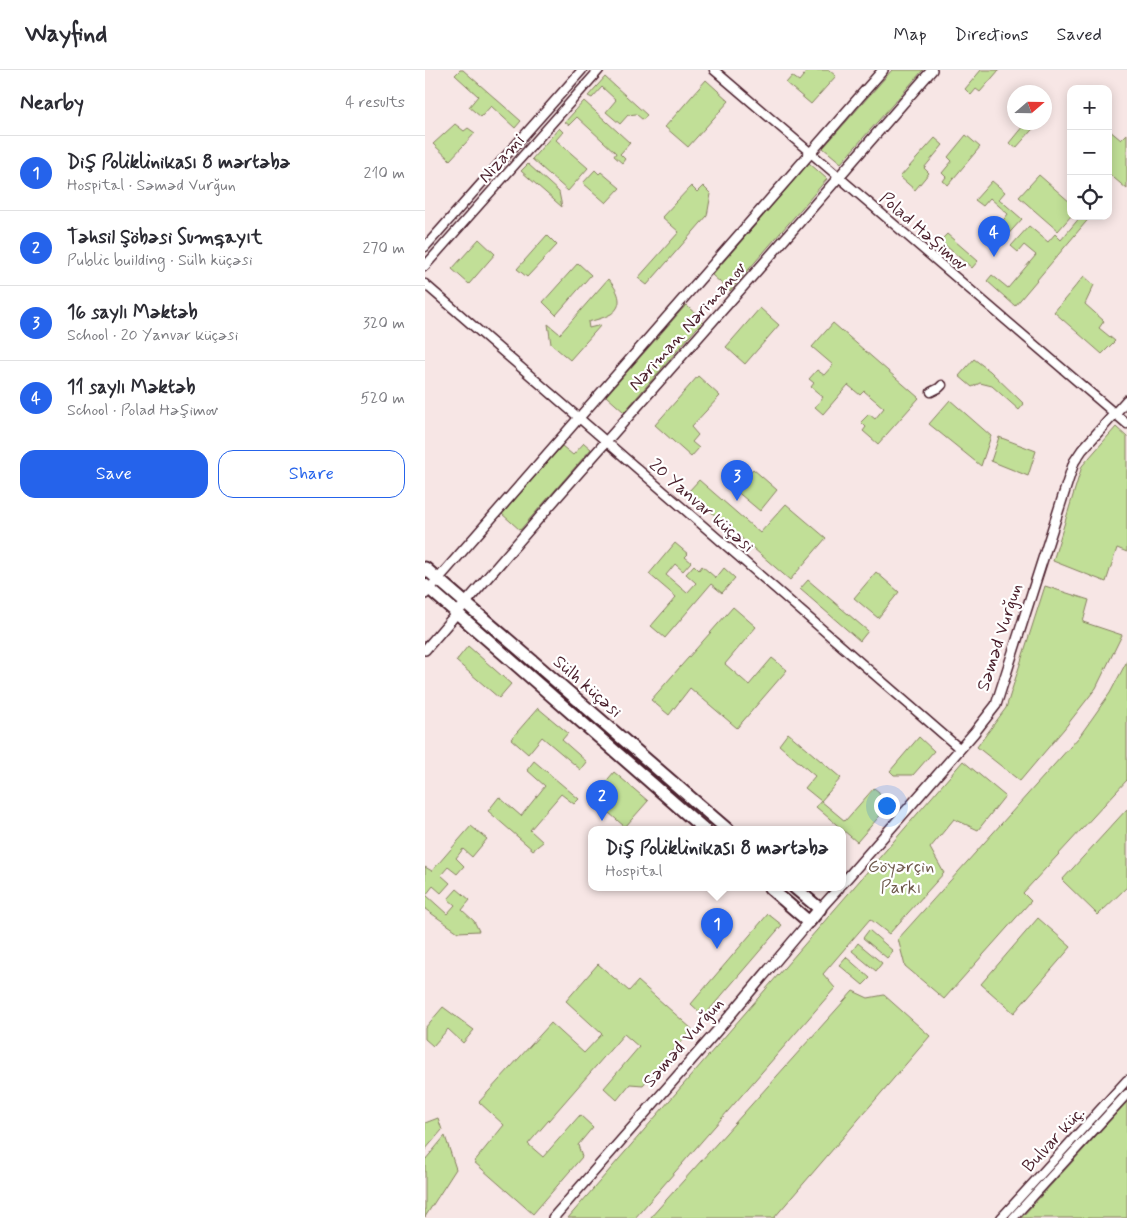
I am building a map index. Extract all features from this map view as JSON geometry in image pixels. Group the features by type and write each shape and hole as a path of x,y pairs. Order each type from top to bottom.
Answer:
{"highway":[{"name":"Sülh küçəsi","path":"425,568 723,826"},
{"name":"Sülh küçəsi","path":"427,589 457,613 700,826"},
{"path":"504,654 513,644"},
{"path":"646,779 656,768"},
{"path":"773,891 809,922"},
{"path":"799,891 820,909"},
{"name":"Səməd Vurğun","path":"809,922 820,909"}],"main road":[{"name":"Nəriman Nərimanov","path":"427,589 439,579 883,70"},
{"name":"Nəriman Nərimanov","path":"457,613 932,70"},
{"name":"Səməd Vurğun","path":"846,879 990,714 1001,694 1055,516 1074,462 1082,450 1127,400"},
{"path":"425,650 457,613"},
{"name":"Səməd Vurğun","path":"820,909 836,891"},
{"name":"Səməd Vurğun","path":"553,1218 717,1032 809,922"}],"street":[{"name":"Nizami","path":"425,247 582,70"},
{"name":"Nizami","path":"425,266 599,70"},
{"name":"Polad Həşimov","path":"715,70 1127,424"},
{"name":"20 Yanvar küçəsi","path":"425,284 960,749"},
{"path":"931,392 942,385"},
{"name":"Bulvar küç.","path":"1001,1218 1127,1080"},
{"name":"Bulvar küç.","path":"1013,1218 1127,1094"}],"green space":[{"path":"460,70 463,70 521,121 515,128 491,106 481,117 469,107 478,96 455,75"},
{"path":"808,70 829,70 836,76 811,104 786,83 792,76 799,81"},
{"path":"892,70 923,70 841,163 823,148"},
{"path":"981,70 999,70 980,92 976,89 971,95 965,89"},
{"path":"605,77 647,115 643,120 636,114 628,115 620,124 606,112 616,100 602,87 592,98 588,96"},
{"path":"706,80 729,101 688,147 665,127"},
{"path":"584,101 630,143 620,154 625,159 622,163 614,156 616,153 577,117 569,125 565,122"},
{"path":"455,124 464,131 468,128 475,133 450,160 433,144"},
{"path":"559,128 563,132 556,140 588,168 568,191 532,159"},
{"path":"1020,130 1032,130 1016,148 1009,143"},
{"path":"1112,132 1121,140 1127,134 1127,189 1112,176"},
{"path":"966,135 980,147 948,185 943,181 946,177 942,173 952,161 948,157"},
{"path":"935,138 943,145 924,168 929,173 915,190 900,177"},
{"path":"809,163 827,179 730,291 712,275"},
{"path":"528,164 559,192 562,207 521,171"},
{"path":"595,170 599,174 601,172 620,188 606,203 583,183"},
{"path":"1039,175 1067,200 1068,220 1058,231 1019,197"},
{"path":"992,181 1005,192 999,199 1022,219 1003,240 994,232 1008,214 990,198 983,206 975,200"},
{"path":"691,186 697,192 703,186 711,194 707,216 647,285 638,278 679,232 662,217"},
{"path":"1078,220 1088,220 1015,306 987,281 992,275 1008,288 1036,255 1024,245 1018,252 1011,246 1029,226 1048,242 1055,234 1061,240"},
{"path":"947,234 978,261 972,268 940,241"},
{"path":"547,235 557,245 527,277 517,269"},
{"path":"479,239 495,254 469,284 452,269"},
{"path":"578,263 591,275 556,315 543,302"},
{"path":"1084,276 1094,285 1085,304 1104,321 1099,328 1115,341 1102,354 1054,312"},
{"path":"608,279 617,292 618,306 611,314 588,322 589,328 601,325 570,360 551,344 548,324 560,334"},
{"path":"686,305 703,321 624,412 606,396"},
{"path":"760,308 779,325 745,364 726,347"},
{"path":"833,323 919,398 878,444 863,431 866,427 861,422 869,414 875,419 884,408 864,391 860,395 848,385 823,414 815,407 823,397 811,387 814,383 809,379 817,370 824,375 833,365 812,347"},
{"path":"974,359 990,371 1024,404 1019,410 992,386 980,383 972,387 959,376"},
{"path":"698,376 720,396 691,427 698,435 692,442 699,448 691,457 655,425"},
{"path":"950,400 991,436 981,466 929,424"},
{"path":"1116,427 1127,437 1127,552 1117,548 1106,582 1053,561 1082,466"},
{"path":"999,437 1036,451 1028,476 991,461"},
{"path":"584,443 591,449 520,530 502,514 562,446 573,455"},
{"path":"753,469 777,490 760,511 735,490"},
{"path":"699,480 760,533 786,504 826,538 790,580 688,492"},
{"path":"675,543 688,554 685,557 691,562 683,571 675,564 666,575 687,593 696,583 686,574 694,565 699,570 702,566 716,578 724,568 735,578 722,593 711,584 665,638 651,626 676,597 649,574"},
{"path":"876,572 899,592 878,618 854,598"},
{"path":"808,580 868,631 860,641 800,589"},
{"path":"1045,586 1089,600 1083,622 1122,635 1096,688 1020,781 977,747 1006,708"},
{"path":"733,607 756,627 725,664 749,685 772,658 787,670 737,728 690,688 669,715 651,700"},
{"path":"468,646 511,684 499,698 456,661"},
{"path":"1127,661 1127,780 1023,893 1031,901 944,999 905,966 898,939 1079,737 1110,693"},
{"path":"538,708 568,733 562,740 587,762 581,770 542,737 528,754 511,739"},
{"path":"788,733 841,778 821,801 805,788 815,776 779,745"},
{"path":"919,737 934,751 913,775 894,775 890,771"},
{"path":"534,761 579,799 574,804 561,794 530,830 543,842 533,850 488,811 499,797 521,816 545,786 527,770"},
{"name":"Göyərçin Parkı","path":"963,761 1005,796 978,830 954,819 930,848 944,873 889,934 870,919 823,974 835,988 635,1218 568,1218"},
{"path":"614,772 648,801 624,826 592,798"},
{"path":"874,788 879,792 884,811 857,842 846,833 846,826 838,826 816,807 821,801 845,821"},
{"path":"1127,809 1127,887 1098,915 1062,880"},
{"path":"471,826 487,839 472,857 463,849 456,858 464,866 457,874 448,867 441,875 450,883 441,893 433,886 426,895 447,914 455,905 448,899 457,889 470,900 462,910 474,921 479,931 458,932 425,909 425,867 432,871"},
{"path":"768,914 782,925 704,1016 691,1004"},
{"path":"1038,918 1071,947 1014,1013 981,984"},
{"path":"869,930 893,951 887,958 863,938"},
{"path":"858,943 882,963 876,971 852,951"},
{"path":"846,957 870,978 863,985 839,965"},
{"path":"598,964 629,991 638,981 692,1029 643,1085 630,1084 617,1100 604,1088 639,1047 624,1034 528,1144 543,1157 580,1115 593,1127 578,1145 582,1157 533,1214 474,1162 504,1125 479,1102 551,1023 584,1053 602,1034 566,1001"},
{"path":"853,991 868,998 884,995 930,1036 774,1218 650,1218"},
{"path":"443,1007 474,1030 463,1043 448,1029 433,1046 425,1039 425,1028"},
{"path":"1127,1102 1127,1218 1021,1218"},
{"path":"438,1118 442,1130 425,1150 425,1123"},
{"path":"445,1136 456,1169 425,1217 425,1160"}],"place":[{"name":"11 saylı Məktəb","path":"994,257"},
{"name":"16 saylı Məktəb","path":"737,501"},
{"name":"Təhsil Şöbəsi Sumqayıt","path":"602,821"},
{"name":"Diş Poliklinikası 8 mərtəbə","path":"717,949"}]}
